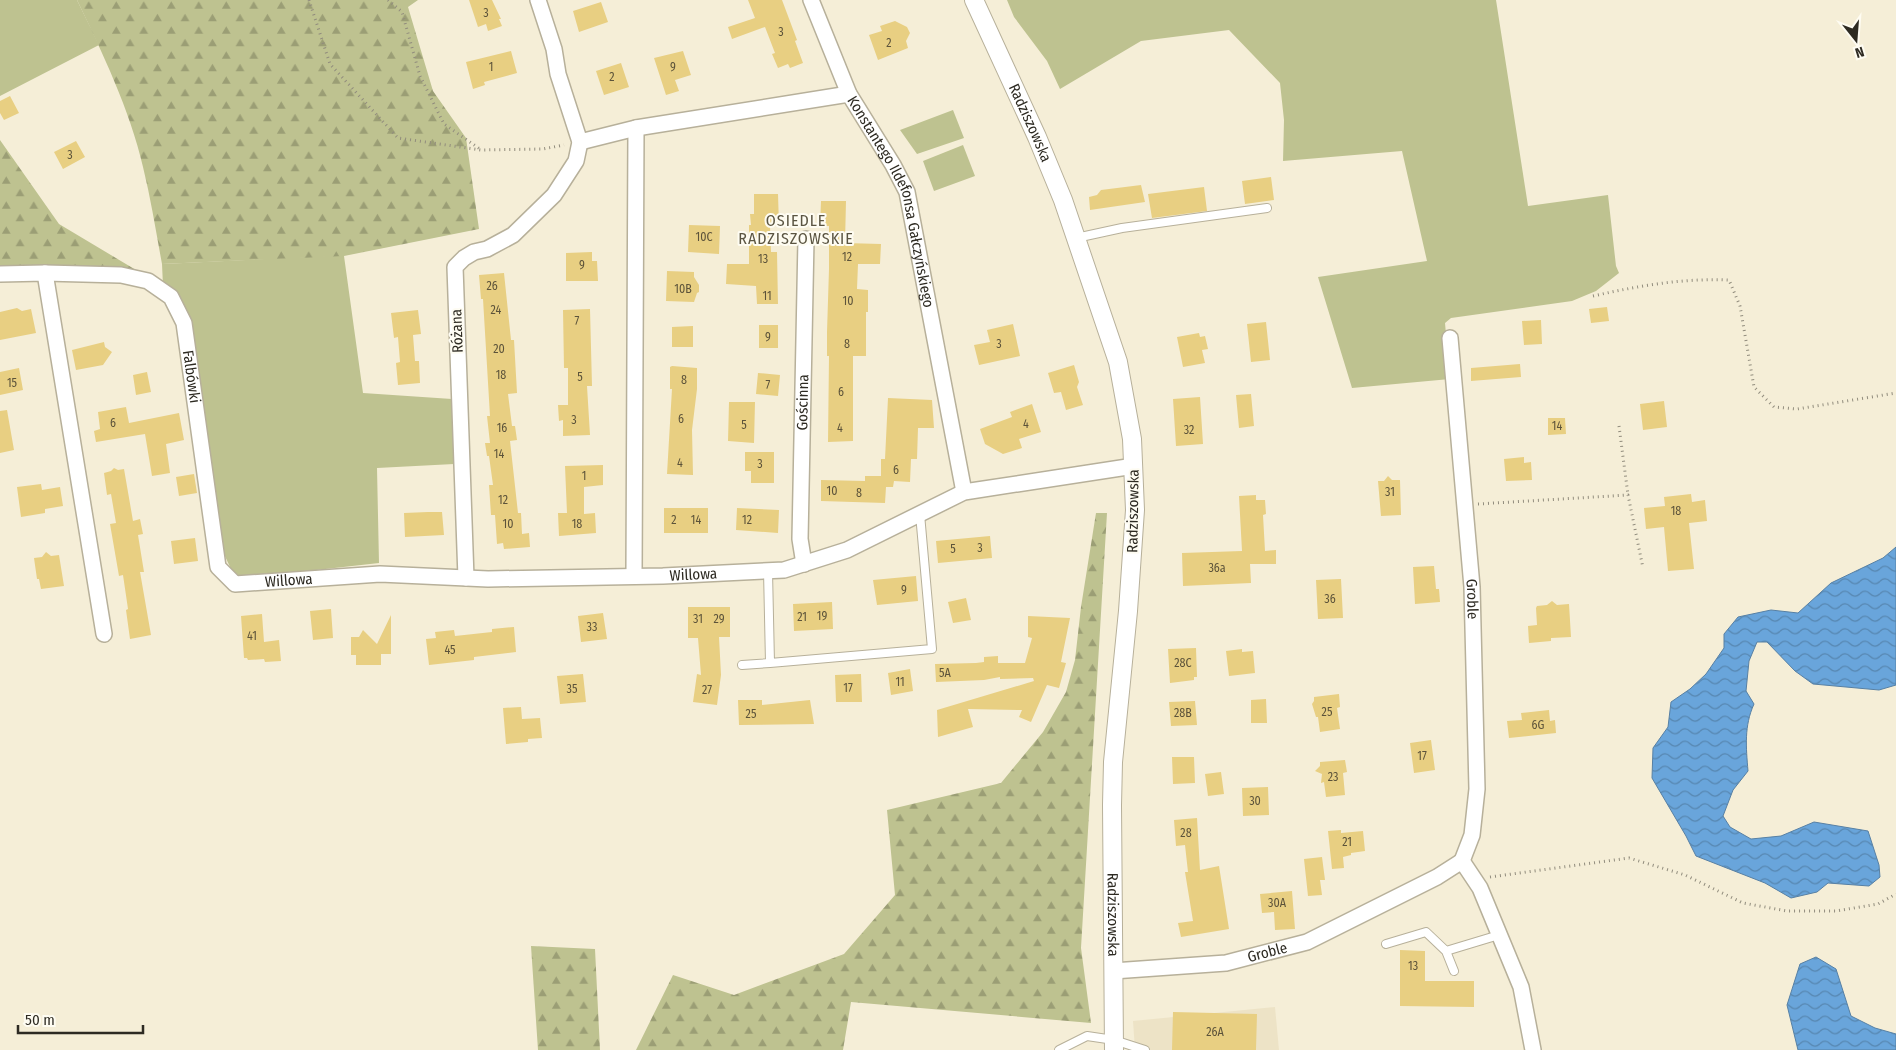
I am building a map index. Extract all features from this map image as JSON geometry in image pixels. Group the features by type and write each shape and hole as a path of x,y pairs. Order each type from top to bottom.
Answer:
{"street":[{"path":"528,0 544,50 558,74"},
{"path":"538,0 554,49 558,74 580,142"},
{"path":"811,0 849,94"},
{"name":"Radziszowska","path":"974,0 1037,137 1076,238 1118,362 1131,431 1135,510 1128,611 1113,762 1114,1045"},
{"name":"Konstantego Ildefonsa Gałczyńskiego","path":"580,142 636,128 849,94 893,165 907,192 964,492"},
{"path":"634,576 636,128"},
{"name":"Różana","path":"466,578 455,267 474,252 487,250 513,236 554,196 576,161 580,142"},
{"name":"Gościnna","path":"804,564 800,539 806,239"},
{"path":"45,273 104,634"},
{"name":"Falbówki","path":"0,274 121,275 148,281 171,296 184,323 218,567 235,584"},
{"name":"Groble","path":"1114,971 1226,963 1307,942 1437,877 1462,861 1472,835 1477,789 1472,586 1450,338"},
{"name":"Willowa","path":"235,584 380,574 466,578 634,576 784,570 847,550 964,492 1134,466"},
{"path":"1462,861 1480,888 1521,987 1533,1050"}],"lane":[{"path":"1076,238 1122,228 1267,208"},
{"path":"742,665 932,649 920,514"},
{"path":"768,571 770,663"},
{"path":"1386,944 1426,932 1446,951 1454,971"},
{"path":"1446,951 1499,935"},
{"path":"1059,1050 1074,1046 1087,1036 1114,1045 1145,1050"}],"path":[{"path":"309,0 330,64 398,138 481,150 543,149 580,142"},
{"path":"388,0 402,12 420,76 444,124 481,150"},
{"path":"1593,296 1652,283 1709,279 1729,280 1740,306 1754,387 1774,407 1797,409 1896,393"},
{"path":"1619,426 1628,495 1642,568"},
{"path":"1465,505 1628,495"},
{"path":"1480,888 1491,876 1629,858 1685,875 1743,903 1787,911 1836,911 1878,904 1896,894"}],"shaded area":[{"path":"1275,1007 1279,1050 1135,1050 1133,1021"}],"green space":[{"path":"0,0 77,0 99,45 0,96"},
{"path":"77,0 418,0 408,7 433,91 466,138 479,229 344,256 162,264 146,179 131,124"},
{"path":"1007,0 1496,0 1528,206 1608,195 1616,266 1619,273 1596,291 1572,301 1451,318 1445,323 1450,379 1352,388 1318,277 1427,261 1402,151 1283,161 1284,120 1280,83 1229,30 1141,41 1060,89 1047,61 1014,17"},
{"path":"953,110 964,138 917,154 900,130"},
{"path":"0,140 59,224 141,273 0,270"},
{"path":"963,145 975,176 934,191 923,161"},
{"path":"344,256 363,393 452,399 454,464 377,468 379,563 272,575 238,575 231,569 223,552 195,373 163,286 162,264"},
{"path":"1096,513 1107,513 1081,948 1091,1023 851,1002 843,1050 636,1050 673,975 734,995 844,954 895,895 887,810 1001,783 1043,732 1066,692 1075,660 1081,607"},
{"path":"531,946 595,949 600,1050 538,1050"}],"water":[{"path":"1896,547 1896,685 1879,690 1813,684 1795,671 1767,642 1757,642 1749,661 1746,691 1754,704 1747,729 1748,771 1733,790 1723,816 1730,827 1751,839 1781,836 1814,822 1868,831 1879,865 1880,877 1869,886 1828,883 1817,892 1791,898 1765,883 1696,856 1652,778 1653,748 1668,727 1671,702 1690,689 1706,674 1724,648 1724,634 1738,617 1771,610 1798,613 1831,583 1883,558"},
{"path":"1816,957 1836,969 1851,1016 1875,1028 1896,1034 1896,1050 1798,1050 1787,1005 1800,964"}],"building":[{"path":"469,0 492,0 501,19 499,19 502,26 488,31 486,24 478,27"},
{"path":"748,0 782,0 797,40 795,41 803,63 790,68 788,64 778,68 772,54 775,53 765,27 732,39 728,27 755,18"},
{"path":"601,2 608,22 579,32 573,11"},
{"path":"895,21 907,27 910,33 906,41 908,48 878,60 869,35 882,31 880,26"},
{"path":"511,51 517,73 484,82 485,85 473,89 466,62"},
{"path":"683,51 691,75 675,80 679,91 666,95 654,58"},
{"path":"621,63 629,87 604,95 596,71"},
{"path":"10,96 19,113 4,120 0,113 0,101"},
{"path":"76,141 85,157 63,169 54,152"},
{"path":"1271,177 1274,200 1245,204 1242,181"},
{"path":"1141,185 1145,202 1090,210 1089,197 1097,195 1101,190"},
{"path":"1204,187 1207,211 1152,218 1148,194"},
{"path":"754,194 778,194 779,226 770,226 771,252 777,252 778,304 757,304 756,286 726,284 727,264 749,264 749,225 751,225 750,214 754,214"},
{"path":"821,201 846,201 845,243 881,244 880,264 858,264 857,289 868,290 868,312 866,312 866,356 853,356 853,441 828,442 829,356 827,356 827,332 829,226 820,226"},
{"path":"689,225 720,226 719,254 688,252"},
{"path":"592,252 592,261 597,261 598,281 566,281 566,253"},
{"path":"667,271 694,272 694,277 699,285 699,292 694,302 666,301"},
{"path":"504,273 511,340 514,340 517,393 508,394 512,426 515,426 517,440 510,441 518,513 521,513 522,534 529,533 530,547 504,549 503,543 497,544 495,515 491,515 489,485 493,485 485,443 490,443 487,416 490,416 483,299 481,299 479,275"},
{"path":"1607,307 1609,321 1591,323 1589,309"},
{"path":"17,308 22,311 31,309 36,333 0,340 0,312"},
{"path":"590,309 592,386 587,386 590,435 563,436 563,420 559,421 558,405 568,405 568,368 564,368 563,310"},
{"path":"418,310 421,334 413,335 415,361 419,361 420,383 398,385 396,363 400,362 398,337 394,338 391,313"},
{"path":"1541,320 1542,344 1524,345 1522,321"},
{"path":"1266,322 1270,360 1251,362 1247,324"},
{"path":"1013,324 1020,356 979,365 974,345 990,342 987,330"},
{"path":"759,325 778,325 778,348 759,348"},
{"path":"693,326 693,347 672,347 672,327"},
{"path":"1199,333 1200,337 1205,336 1208,349 1202,350 1205,363 1183,367 1177,337"},
{"path":"104,342 105,347 112,352 103,365 76,370 72,350"},
{"path":"1520,364 1521,377 1471,381 1471,368"},
{"path":"1074,365 1079,382 1077,387 1083,405 1066,410 1061,392 1054,393 1048,373"},
{"path":"670,367 697,368 697,389 692,430 693,475 667,474 672,389 670,389"},
{"path":"19,368 23,390 0,395 0,372"},
{"path":"147,372 151,392 136,395 133,375"},
{"path":"758,373 780,375 778,396 756,394"},
{"path":"1251,394 1254,426 1239,428 1236,395"},
{"path":"1200,397 1203,444 1176,446 1173,399"},
{"path":"888,398 932,400 934,428 918,428 917,459 911,459 910,482 894,481 893,487 886,487 885,503 821,501 821,480 865,481 865,476 881,476 881,459 885,459"},
{"path":"1664,401 1667,427 1643,430 1640,404"},
{"path":"729,402 755,402 754,443 728,441"},
{"path":"1032,404 1041,432 1019,439 1022,448 1003,454 985,444 980,429 1012,417 1010,412"},
{"path":"126,407 129,423 179,413 184,440 166,444 170,473 152,476 145,434 96,442 94,431 100,429 98,412"},
{"path":"7,410 14,450 0,453 0,411"},
{"path":"1548,418 1565,418 1566,434 1548,435"},
{"path":"745,452 774,452 774,483 751,483 751,471 745,471"},
{"path":"1524,457 1524,463 1531,462 1532,480 1506,481 1504,459"},
{"path":"603,465 603,485 584,487 584,514 595,513 596,533 559,536 558,513 567,513 565,466"},
{"path":"114,468 118,470 124,469 133,521 140,519 143,534 138,535 144,572 140,572 151,635 130,639 123,575 119,576 110,524 116,523 111,494 107,495 104,473"},
{"path":"194,474 197,493 179,496 176,477"},
{"path":"1388,476 1392,480 1400,480 1401,515 1381,516 1378,481 1384,481"},
{"path":"41,484 42,490 60,487 63,506 45,509 45,513 21,517 17,487"},
{"path":"1691,494 1692,502 1705,500 1707,521 1689,523 1694,569 1668,571 1664,527 1646,529 1644,508 1665,506 1664,497"},
{"path":"1256,495 1256,500 1265,500 1266,514 1263,515 1265,551 1276,550 1276,564 1250,564 1251,583 1183,586 1182,553 1242,551 1239,496"},
{"path":"664,508 708,508 708,533 664,533"},
{"path":"737,508 779,510 778,533 736,530"},
{"path":"442,512 444,535 405,537 404,513"},
{"path":"990,536 992,558 938,563 936,541"},
{"path":"195,538 198,561 174,564 171,541"},
{"path":"46,552 51,556 59,555 64,586 41,589 39,579 37,579 34,558 42,557"},
{"path":"1434,566 1436,589 1439,589 1440,602 1415,604 1413,567"},
{"path":"916,576 918,601 877,605 873,580"},
{"path":"1341,579 1343,618 1318,619 1316,580"},
{"path":"966,598 971,620 953,623 948,602"},
{"path":"1552,601 1557,605 1569,604 1571,637 1551,638 1551,641 1529,643 1528,626 1537,625 1537,606 1547,605"},
{"path":"832,602 833,629 794,631 793,604"},
{"path":"688,607 730,607 730,637 719,637 721,675 717,705 693,702 697,674 701,675 698,638 688,638"},
{"path":"331,609 333,638 313,640 310,611"},
{"path":"603,613 607,639 581,642 578,616"},
{"path":"262,614 264,642 279,640 281,661 265,662 264,659 248,660 244,658 241,616"},
{"path":"391,615 391,654 381,654 381,665 356,665 356,655 351,655 351,637 359,637 363,630 377,644"},
{"path":"1028,616 1070,618 1061,662 1066,663 1059,688 1047,685 1031,722 1019,717 1022,710 968,709 973,727 938,737 937,710 1034,681 1033,678 1000,679 1000,677 984,680 936,682 935,664 984,662 984,657 998,656 998,663 1025,663 1032,638 1028,637"},
{"path":"514,627 516,652 474,657 474,660 429,665 426,639 436,638 435,632 454,630 455,636 492,632 492,629"},
{"path":"1196,648 1197,677 1194,677 1194,680 1170,683 1168,649"},
{"path":"1242,649 1242,652 1253,651 1255,673 1229,676 1226,651"},
{"path":"910,669 913,691 891,695 888,673"},
{"path":"583,674 586,702 560,704 557,676"},
{"path":"861,674 862,702 836,702 835,675"},
{"path":"1339,694 1340,707 1337,708 1340,729 1320,732 1318,717 1316,717 1312,704 1314,697"},
{"path":"1266,699 1267,723 1251,723 1251,700"},
{"path":"738,700 762,700 762,705 810,700 814,724 739,725"},
{"path":"1195,701 1197,725 1171,726 1169,702"},
{"path":"521,707 522,719 540,718 542,738 528,739 528,742 506,744 503,708"},
{"path":"1549,710 1550,721 1555,720 1556,733 1509,738 1507,721 1522,720 1521,713"},
{"path":"1431,740 1435,770 1414,773 1410,743"},
{"path":"1172,757 1194,757 1195,783 1173,784"},
{"path":"1345,760 1347,772 1343,773 1345,795 1326,797 1324,782 1321,783 1322,774 1315,771 1320,766 1320,762"},
{"path":"1221,772 1224,794 1208,796 1205,774"},
{"path":"1268,787 1269,815 1243,816 1242,788"},
{"path":"1197,818 1200,870 1219,866 1229,929 1181,937 1178,923 1193,921 1185,872 1188,872 1185,845 1176,846 1174,820"},
{"path":"1341,830 1341,833 1363,831 1365,851 1351,853 1351,855 1343,857 1344,868 1332,869 1328,831"},
{"path":"1322,857 1325,880 1320,880 1322,895 1308,896 1304,859"},
{"path":"1292,891 1295,929 1275,930 1274,912 1262,913 1260,894"},
{"path":"1400,950 1425,951 1425,981 1474,981 1474,1007 1400,1006"},
{"path":"1173,1012 1257,1014 1256,1050 1172,1050"}],"district":[{"name":"OSIEDLE RADZISZOWSKIE","path":"796,229"}]}
